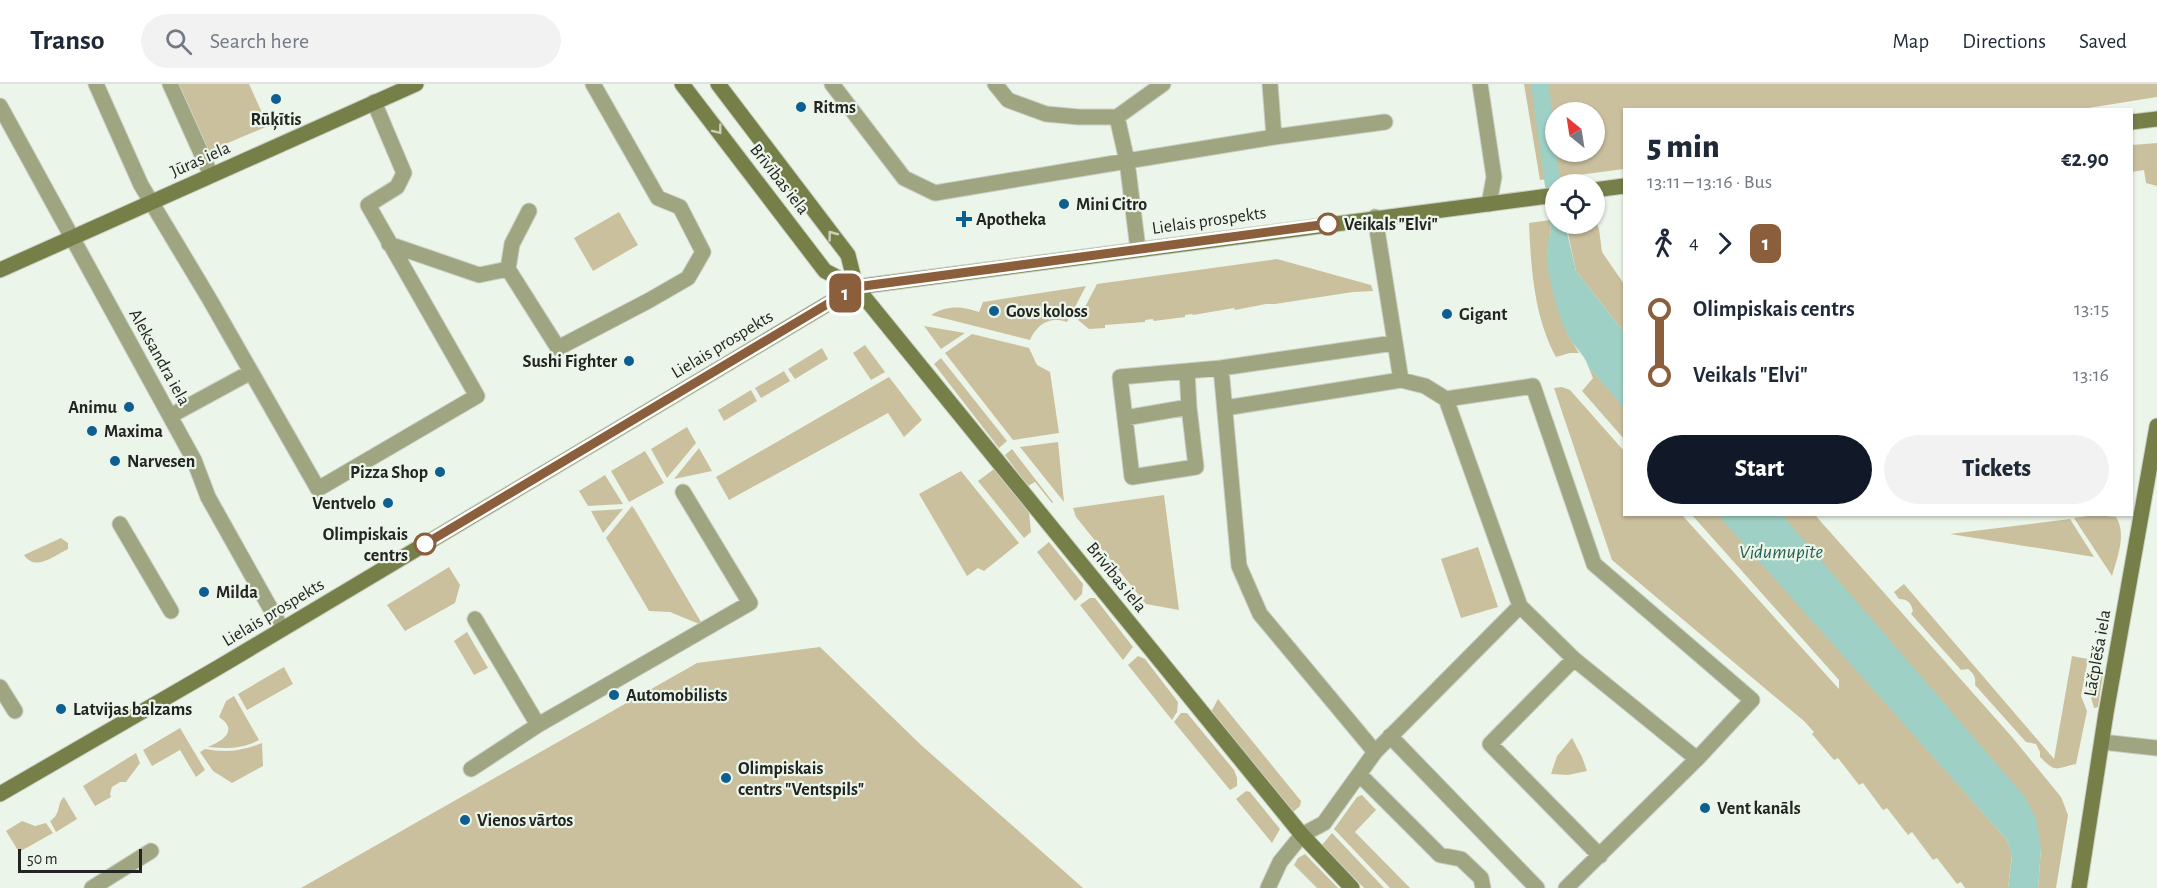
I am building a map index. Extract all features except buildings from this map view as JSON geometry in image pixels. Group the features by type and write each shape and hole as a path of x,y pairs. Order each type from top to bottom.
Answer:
{"main road":[{"name":"Jūras iela","path":"0,270 416,84"},
{"name":"Brīvības iela","path":"682,84 825,271 856,287 1302,836 1352,888"},
{"name":"Brīvības iela","path":"717,84 848,255 856,287"},
{"path":"2133,122 2157,119"},
{"path":"1605,189 1623,186"},
{"name":"Lielais prospekts","path":"0,794 856,287 1545,197"},
{"name":"Lāčplēša iela","path":"2079,888 2157,426"}],"street":[{"path":"96,84 141,185 318,489 477,396 368,205 397,187 404,173 374,102"},
{"path":"170,84 211,175"},
{"path":"529,211 512,244 508,269 558,348 612,321 687,278 703,252 680,207 658,198 593,84"},
{"path":"832,84 904,178 935,193 1274,137 1385,122"},
{"path":"995,84 1008,100 1046,114 1079,117 1117,117 1163,84"},
{"path":"1270,84 1274,137"},
{"path":"1480,84 1494,177 1489,204"},
{"name":"Aleksandra iela","path":"0,106 194,460 208,497 282,629"},
{"path":"1117,117 1127,161 1138,249"},
{"path":"1375,218 1401,380"},
{"path":"389,244 480,275 508,269"},
{"path":"1187,371 1196,467 1132,477 1120,377 1187,371 1221,368 1394,343"},
{"path":"1221,368 1239,566 1260,614 1375,752"},
{"path":"170,416 251,372"},
{"path":"1225,408 1401,380 1425,386 1446,399 1520,606 1574,659 1697,759"},
{"path":"1446,399 1533,386 1594,564 1752,700 1697,759 1566,888"},
{"path":"1125,418 1189,407"},
{"path":"471,769 538,725 750,603 683,492"},
{"path":"120,524 171,611"},
{"path":"1268,888 1280,862 1302,836 1324,823 1375,752 1520,606"},
{"path":"475,619 538,725"},
{"path":"1574,659 1490,744 1600,856"},
{"path":"0,687 15,711"},
{"path":"1390,736 1537,888"},
{"path":"2102,742 2157,748"},
{"path":"1359,775 1440,855 1461,859 1480,878 1483,888"},
{"path":"92,888 151,851"}],"shaded area":[{"path":"179,84 249,84 268,126 209,151"},
{"path":"1524,84 2157,84 2157,97 2088,108 1623,108 1623,169 1586,174 1545,174 1545,179 1540,180"},
{"path":"2157,143 2157,186 2146,183 2144,170 2133,172 2133,145"},
{"path":"619,212 638,245 593,271 574,238"},
{"path":"1545,221 1545,234 1550,234 1547,253 1568,335 1579,353 1556,357 1549,342 1535,292 1529,223"},
{"path":"1568,234 1600,234 1602,252 1623,283 1623,331 1576,271"},
{"path":"1277,259 1371,285 1373,291 1235,310 1234,308 1154,321 1153,319 1145,320 1145,322 1105,325 1105,328 1089,329 1078,320 1097,284"},
{"path":"1086,286 1067,322 1055,320 1045,323 1036,330 1030,340 931,315 943,309 955,308 979,312 983,302"},
{"path":"924,326 965,333 941,349"},
{"path":"972,334 1029,348 1037,365 1050,372 1059,433 1013,440 945,353"},
{"path":"865,345 885,372 871,380 853,353"},
{"path":"822,348 828,359 795,379 788,369"},
{"path":"941,358 1007,441 999,448 934,364"},
{"path":"1588,366 1623,406 1623,438 1582,391 1593,378"},
{"path":"784,371 790,381 761,398 755,388"},
{"path":"889,377 922,420 904,437 888,413 729,500 716,477"},
{"path":"1562,387 1570,390 1623,450 1623,516 1683,516 1839,689 1839,680 1693,516 1721,516 2007,840 2012,855 2008,888 1965,888 1961,882 1957,884 1937,858 1933,860 1912,832 1908,835 1887,808 1883,810 1863,783 1859,785 1838,758 1834,760 1804,721 1612,560 1554,388"},
{"path":"751,390 757,401 724,421 718,410"},
{"path":"687,427 696,443 667,478 651,449"},
{"path":"1058,442 1064,502 1020,447"},
{"path":"699,448 712,471 674,479"},
{"path":"1012,449 1052,503 1035,482 1028,486 1005,455"},
{"path":"645,451 664,483 629,502 611,471"},
{"path":"994,469 1029,512 1031,532 1024,538 978,481"},
{"path":"961,471 1019,543 984,571 978,568 967,576 919,494"},
{"path":"605,475 623,504 588,506 579,491"},
{"path":"1164,495 1179,610 1146,604 1076,517 1073,508"},
{"path":"632,506 701,622 699,624 670,612 649,611 606,538"},
{"path":"623,509 603,533 591,511"},
{"path":"1783,516 1816,516 2012,737 2061,797 2068,815 2056,888 2038,888 2041,848"},
{"path":"2116,517 2121,538 2112,576 2074,518"},
{"path":"2070,519 2094,557 1950,534"},
{"path":"61,538 68,543 68,549 45,561 34,562 28,560 24,555"},
{"path":"1049,542 1083,584 1082,594 1075,601 1037,552"},
{"path":"1478,547 1498,607 1461,618 1441,559"},
{"path":"449,567 460,585 455,603 405,631 387,605"},
{"path":"1904,584 2054,759 2072,656 2088,659 2081,696 2087,711 2076,764 2053,768 2040,757 2036,744 2026,742 1975,685 1972,672 1968,669 1961,670 1911,614 1913,611 1909,602 1899,599 1894,592"},
{"path":"1090,598 1095,598 1133,647 1123,660 1080,605"},
{"path":"467,632 488,668 474,675 454,641"},
{"name":"Olimpiskais centrs \"Ventspils\"","path":"820,647 921,745 1083,888 301,888 697,663"},
{"path":"1138,656 1145,659 1178,702 1177,712 1172,720 1128,665"},
{"path":"2092,662 2097,662 2102,667 2103,674 2098,707 2094,708 2088,687"},
{"path":"284,667 293,684 247,710 238,694"},
{"path":"234,696 259,740 234,748 208,747 227,735 228,726 219,717 226,701"},
{"path":"1218,699 1301,801 1300,806 1292,813 1211,712"},
{"path":"1181,713 1187,713 1234,770 1237,786 1230,790 1174,722"},
{"path":"180,728 205,770 196,777 180,750 152,766 143,750"},
{"path":"1572,738 1587,771 1568,775 1551,774 1557,756"},
{"path":"262,743 263,766 232,783 213,771 200,752 205,749 220,751 248,748"},
{"path":"136,753 140,763 126,782 120,782 112,787 111,797 95,806 83,786"},
{"path":"1246,791 1250,792 1280,829 1272,843 1236,799"},
{"path":"1362,795 1376,810 1355,832 1410,888 1390,888 1334,829 1357,797"},
{"path":"64,797 77,819 56,832 50,821 56,815"},
{"path":"22,821 35,826 46,823 53,833 19,852 6,831"},
{"path":"1332,833 1384,888 1364,888 1322,845"},
{"path":"1305,854 1338,888 1317,888 1294,865 1298,858"}],"water":[{"path":"1531,84 1549,84 1551,102 1545,102 1545,162 1558,162 1559,174 1545,174 1545,186"},
{"path":"1550,234 1567,234 1576,271 1623,331 1623,407 1588,366 1564,327 1551,283 1547,250"},
{"name":"Vidumupīte","path":"1719,516 1783,516 2025,797 2036,818 2041,848 2038,888 2008,888 2012,856 2007,840"}],"bus line":[{"name":"1","path":"425,544 856,287 1328,224"}],"place":[{"name":"Rūķītis","path":"276,99"},
{"name":"Ritms","path":"801,107"},
{"name":"Mini Citro","path":"1064,204"},
{"name":"Apotheka","path":"964,219"},
{"name":"Veikals \"Elvi\"","path":"1328,224"},
{"name":"Govs koloss","path":"994,311"},
{"name":"Gigant","path":"1447,314"},
{"name":"Sushi Fighter","path":"629,361"},
{"name":"Animu","path":"129,407"},
{"name":"Maxima","path":"92,431"},
{"name":"Narvesen","path":"115,461"},
{"name":"Pizza Shop","path":"440,472"},
{"name":"Ventvelo","path":"388,503"},
{"name":"Olimpiskais centrs","path":"425,544"},
{"name":"Milda","path":"204,592"},
{"name":"Automobilists","path":"614,695"},
{"name":"Latvijas balzams","path":"61,709"},
{"name":"Olimpiskais centrs \"Ventspils\"","path":"726,778"},
{"name":"Vent kanāls","path":"1705,808"},
{"name":"Vienos vārtos","path":"465,820"}]}
